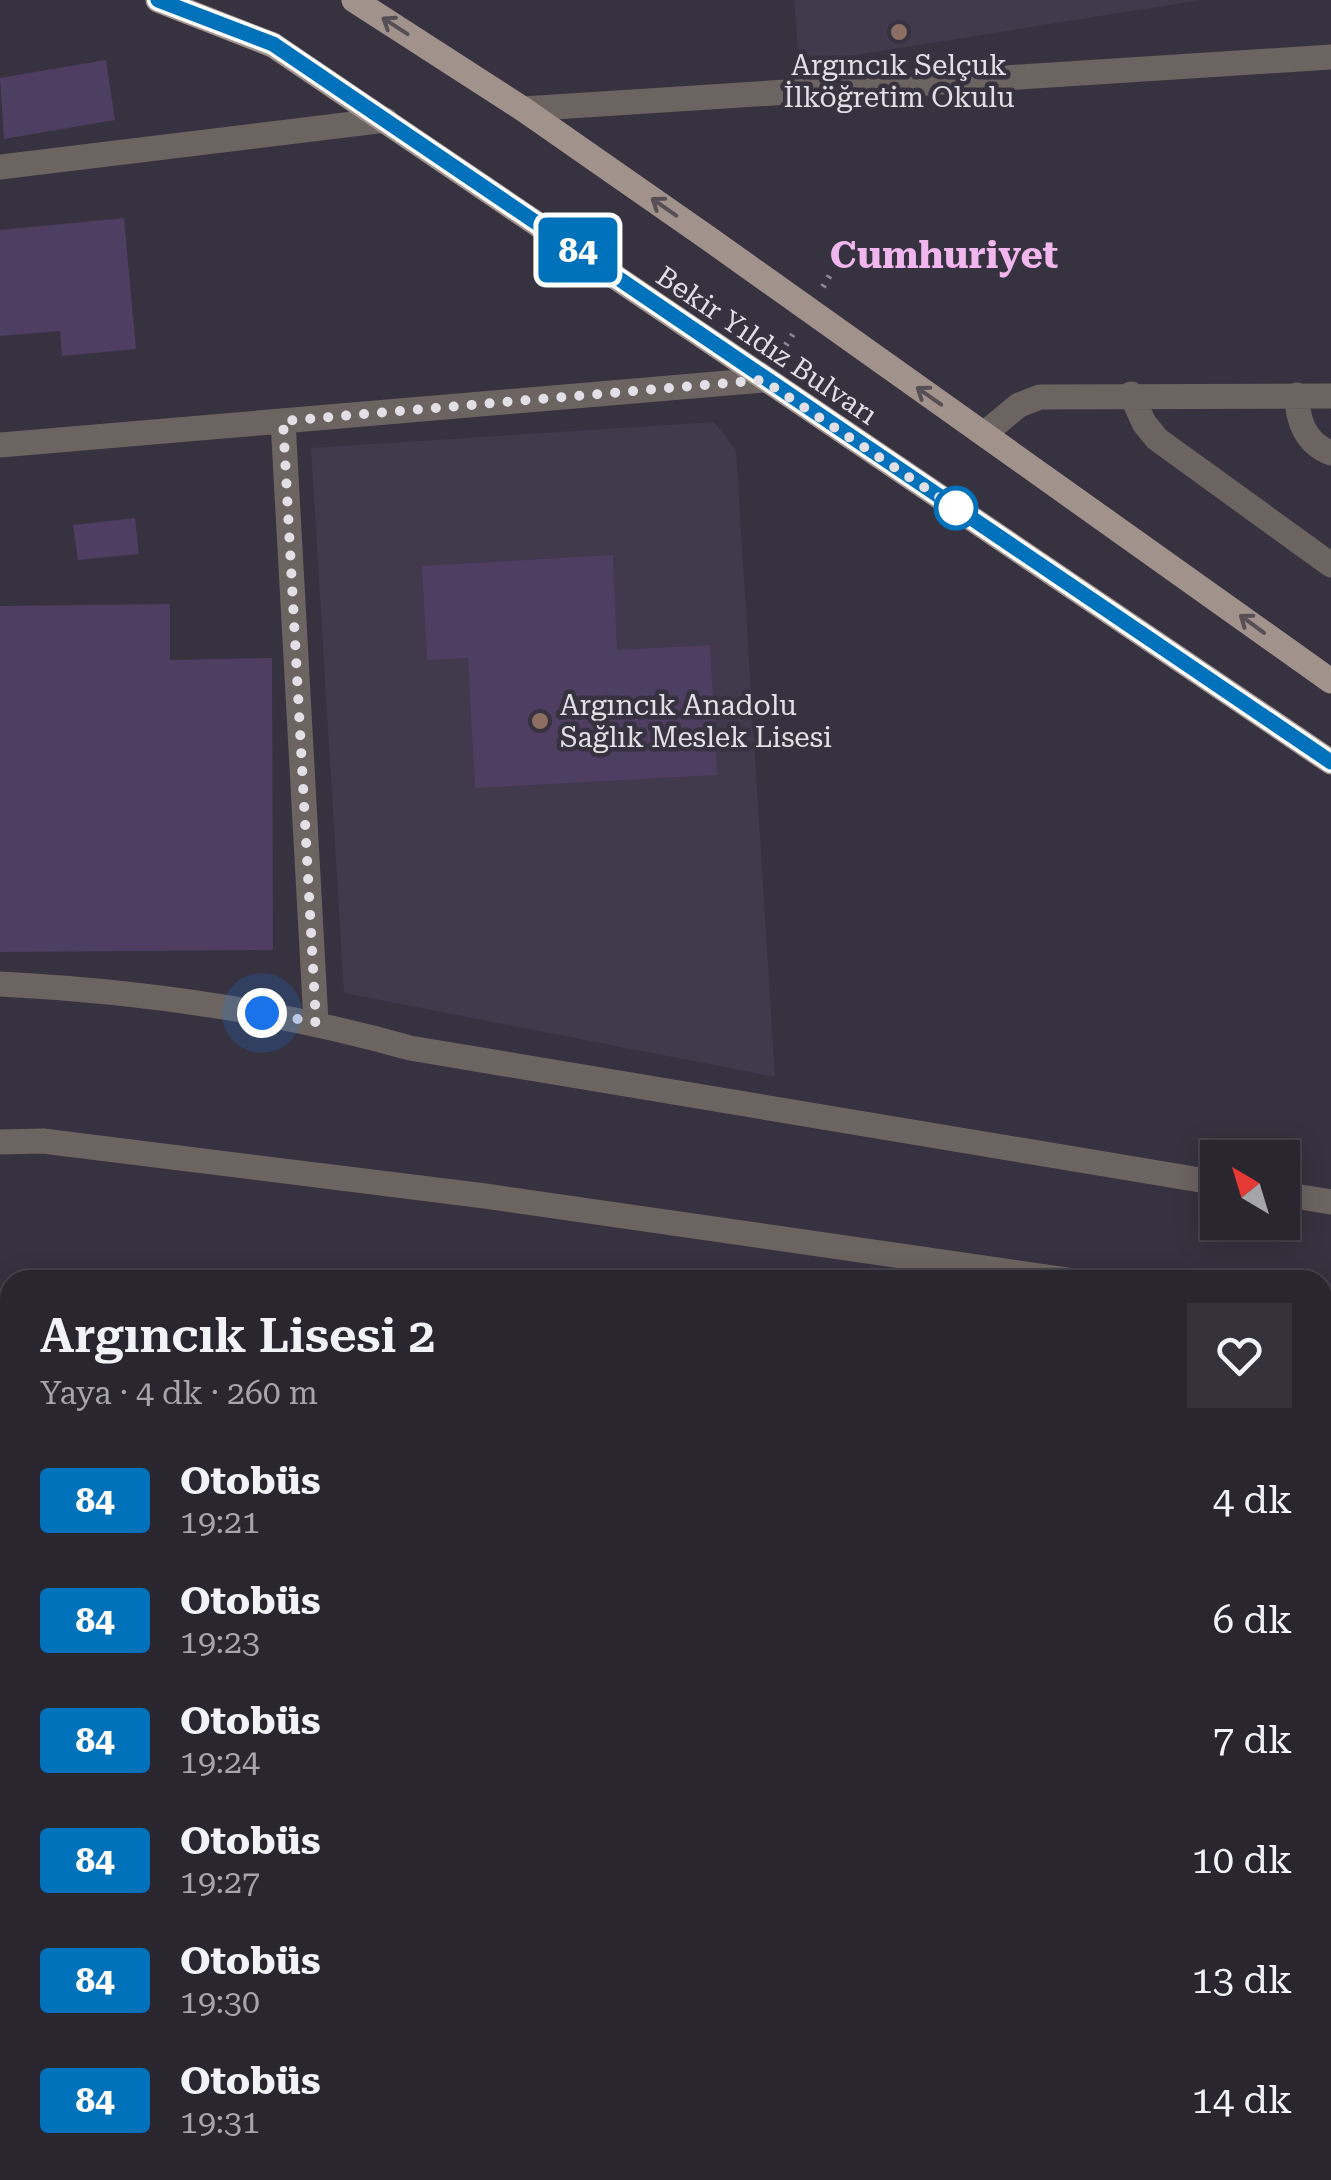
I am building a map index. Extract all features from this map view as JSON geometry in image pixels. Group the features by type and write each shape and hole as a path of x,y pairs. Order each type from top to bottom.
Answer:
{"main road":[{"name":"Bekir Yıldız Bulvarı","path":"158,0 273,44 1331,762"},
{"name":"Bekir Yıldız Bulvarı","path":"354,0 522,109 1331,681"}],"street":[{"path":"522,109 1331,57"},
{"path":"0,167 386,120"},
{"path":"0,445 763,380"},
{"path":"1131,394 1144,424 1157,440 1331,565"},
{"path":"984,434 1019,405 1040,398 1131,394 1331,396"},
{"path":"1297,396 1305,431 1321,450 1331,453"},
{"path":"283,421 316,1022"},
{"path":"0,984 145,995 316,1022 410,1048 1200,1180"},
{"path":"0,1142 43,1141 485,1196 999,1270"},
{"path":"1300,1197 1331,1202"}],"path":[{"path":"763,380 830,275"}],"shaded area":[{"name":"Argıncık Selçuk İlköğretim Okulu","path":"794,0 1201,0 799,64"},
{"name":"Argıncık Anadolu Sağlık Meslek Lisesi","path":"714,422 736,450 775,1077 344,993 311,448"}],"building":[{"path":"106,60 115,120 4,139 0,78"},
{"path":"124,218 136,349 62,356 60,331 0,336 0,230"},
{"path":"135,518 139,554 78,560 73,525"},
{"path":"613,555 617,650 710,645 717,775 475,788 468,658 427,660 422,566"},
{"path":"170,604 170,660 272,658 273,950 0,952 0,606"}],"bus line":[{"name":"84","path":"158,0 273,44 1331,762"}],"place":[{"name":"Argıncık Selçuk İlköğretim Okulu","path":"899,32"},
{"name":"Argıncık Anadolu Sağlık Meslek Lisesi","path":"540,721"}],"district":[{"name":"Cumhuriyet","path":"944,255"}],"route":[{"path":"262,1013 316,1022 283,421 763,380 969,517 956,508"}]}
